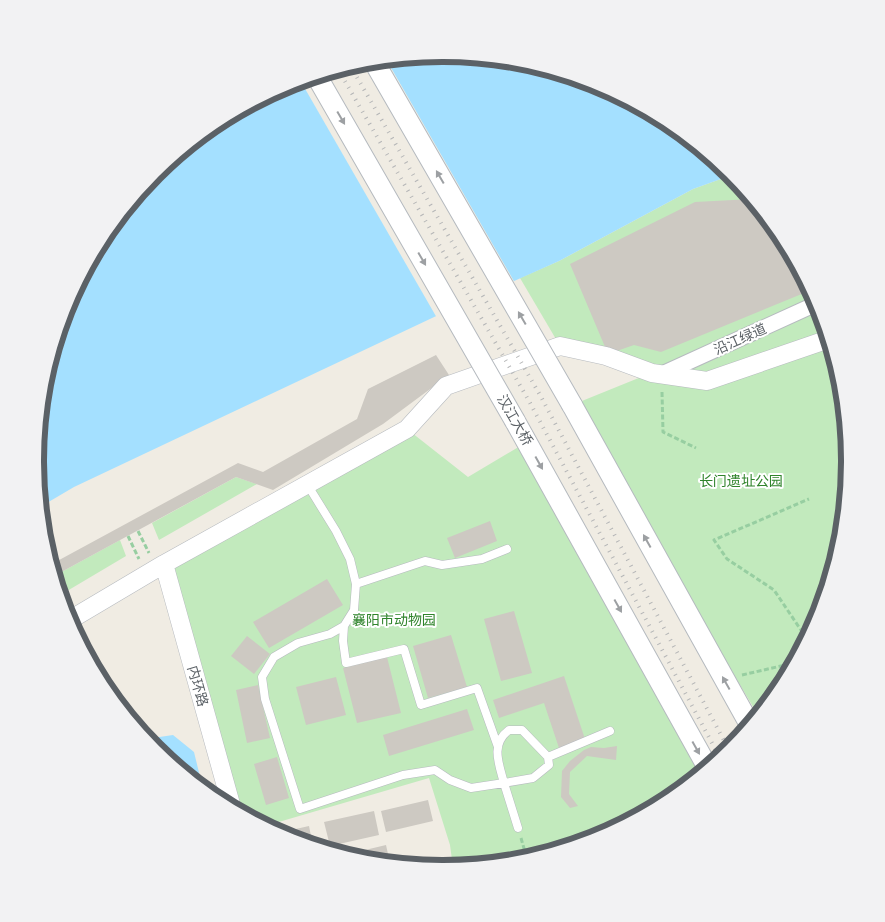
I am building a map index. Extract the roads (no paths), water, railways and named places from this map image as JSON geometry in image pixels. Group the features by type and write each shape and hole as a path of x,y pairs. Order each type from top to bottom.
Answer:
{"main road":[{"path":"378,68 572,405 746,719"},
{"name":"汉江大桥","path":"319,82 515,421 704,761"}],"street":[{"name":"沿江绿道","path":"662,374 811,307"},
{"path":"75,617 164,564 407,429 446,386 560,346 606,356 652,373 706,381 823,341"},
{"name":"内环路","path":"164,564 229,798"}],"lane":[{"path":"307,484 347,552 356,584 354,610 344,626 343,641 346,663 404,650 421,705 477,688 498,747"},
{"path":"356,584 425,561 442,566 482,559 507,549"},
{"path":"344,626 330,634 298,643 282,652 274,657 262,676 265,699 300,809 403,775 435,770 450,780 471,788 504,783 533,778 549,765 548,757 522,730 509,730 501,736 497,758 504,783 518,828"},
{"path":"548,757 610,731"}],"water":[{"path":"442,62 469,63 520,70 571,83 619,103 664,129 705,161 723,178 693,189 559,261 449,310 74,487 46,503 45,435 51,383 65,333 85,285 111,239 126,218 161,179 180,161 221,129 266,103 314,83 365,70 390,66"},
{"path":"173,735 194,752 200,777 180,761 156,738"}],"railway":[{"path":"354,72 540,395 725,742"},
{"path":"342,75 529,401 716,751"}],"park label":[{"name":"长门遗址公园","path":"741,481"},
{"name":"襄阳市动物园","path":"394,620"}]}
